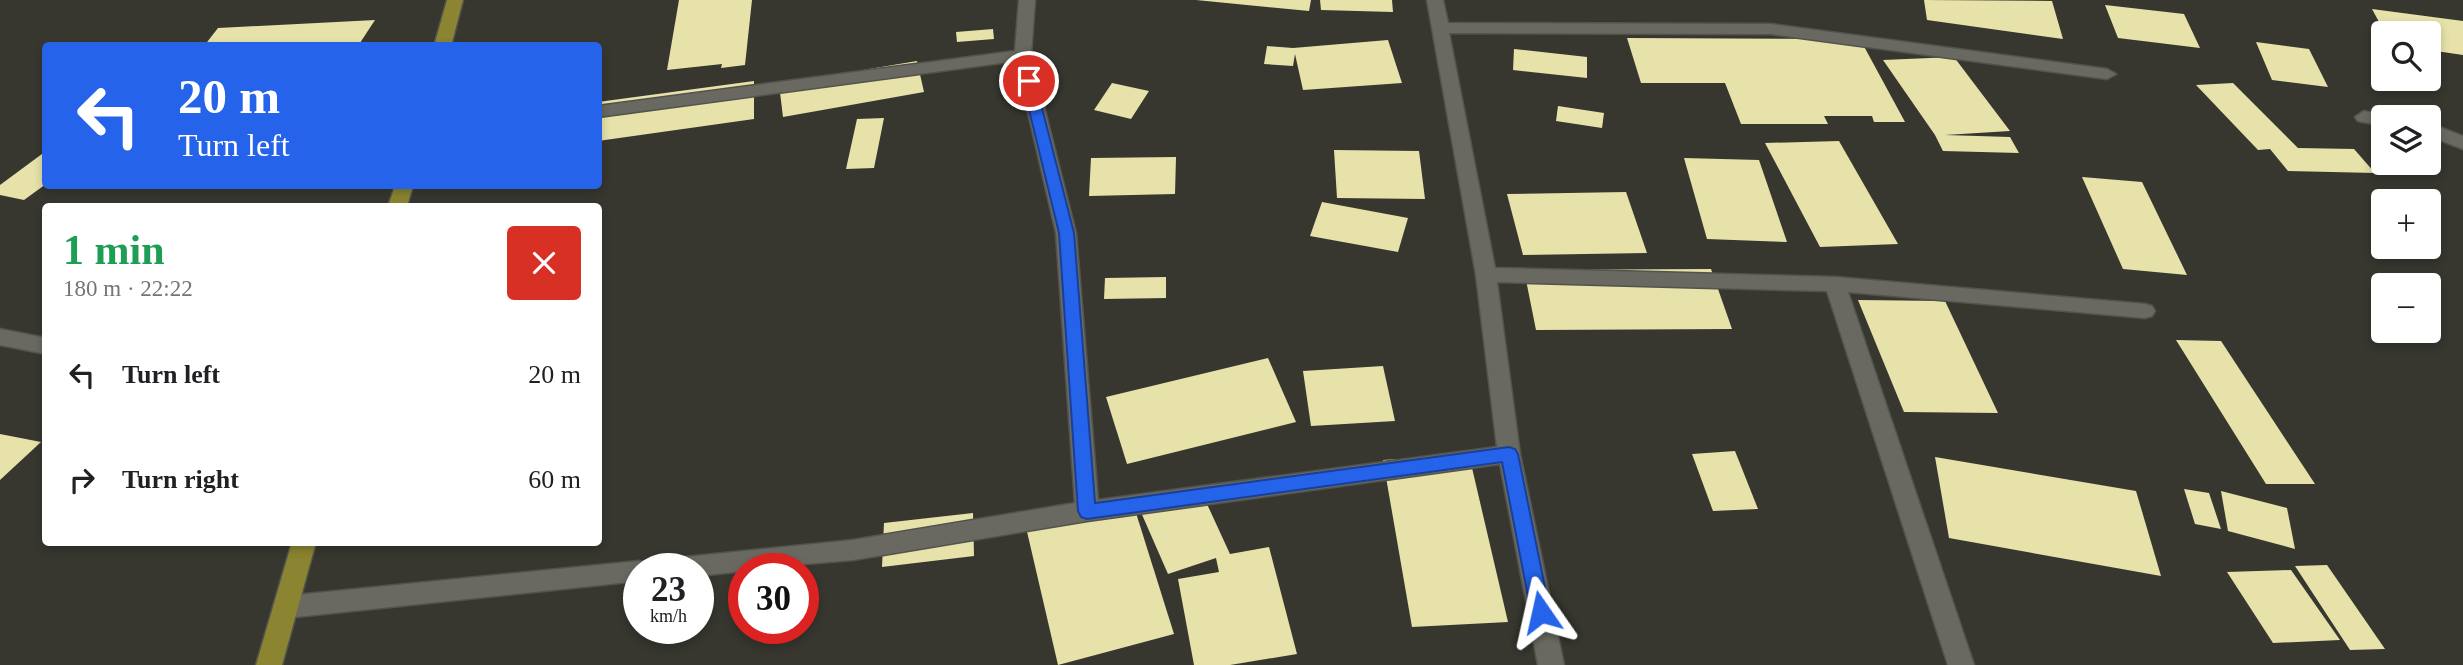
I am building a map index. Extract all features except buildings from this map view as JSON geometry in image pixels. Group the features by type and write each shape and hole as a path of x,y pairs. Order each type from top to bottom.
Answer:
{"main road":[{"path":"443,42 455,0"},
{"path":"269,665 303,546"}],"street":[{"path":"1027,0 1023,55 1066,233 1087,511"},
{"path":"1435,0 1486,275 1509,454 1551,665"},
{"path":"1442,28 1771,29 2107,74"},
{"path":"602,111 1023,55"},
{"path":"2364,117 2371,118"},
{"path":"2441,134 2463,143"},
{"path":"1486,275 1835,284 2146,311"},
{"path":"1835,284 1961,665"},
{"path":"0,337 42,345"},
{"path":"714,564 853,550 1087,511 1509,454"},
{"path":"286,607 623,573"}],"route":[{"path":"1029,81 1066,233 1087,511 1509,454 1541,612"}]}
